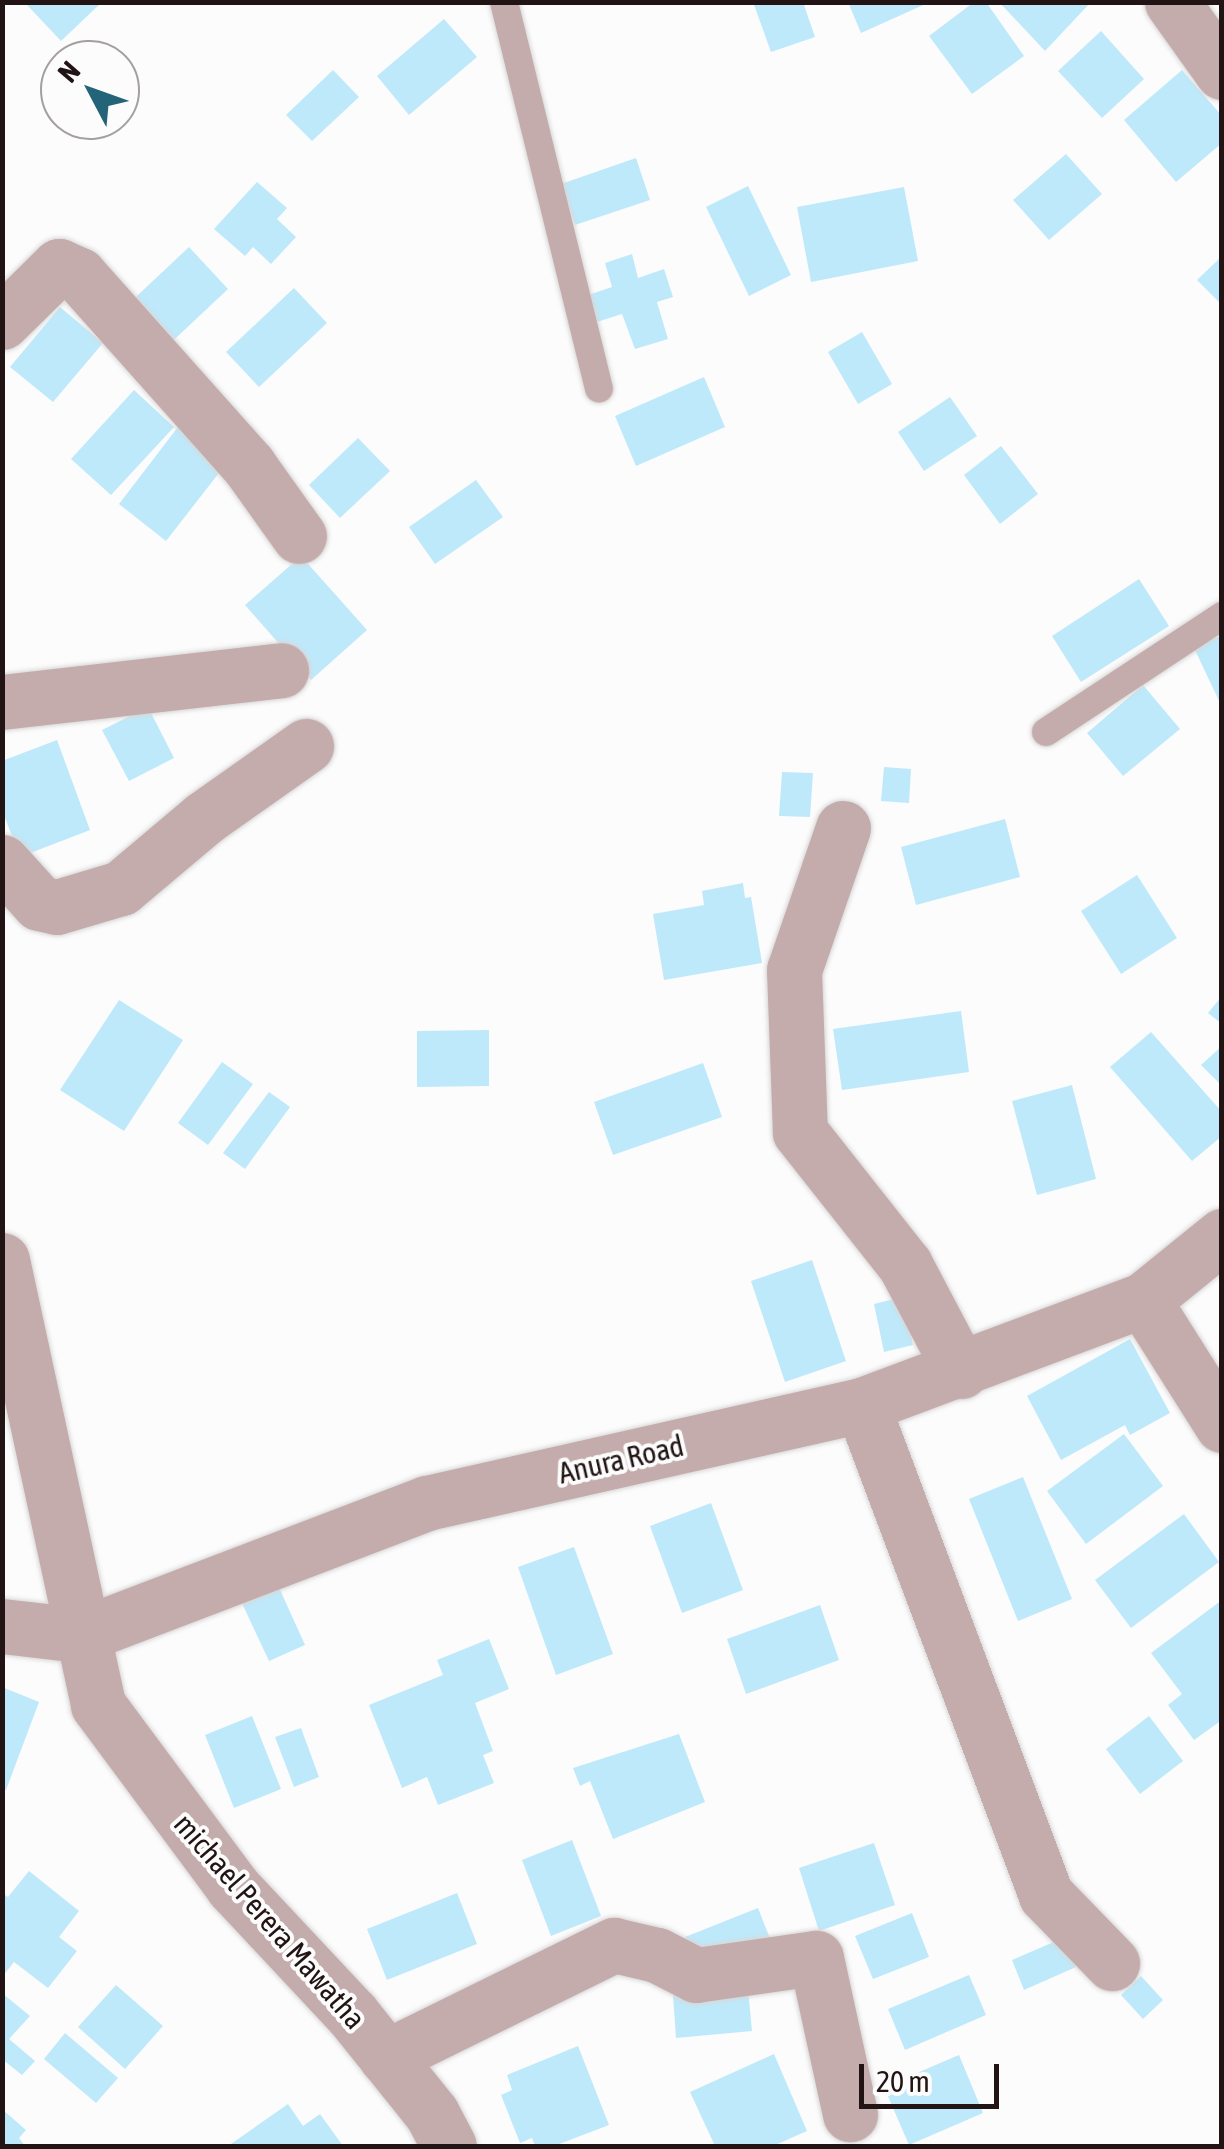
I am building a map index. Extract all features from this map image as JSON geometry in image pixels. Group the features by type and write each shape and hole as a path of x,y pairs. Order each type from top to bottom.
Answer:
{"street":[{"path":"1172,2 1222,72"},
{"path":"2,322 59,266 79,274 249,466 299,536"},
{"path":"2,702 282,670"},
{"path":"2,862 39,903 57,908 121,888 204,818 306,746"},
{"path":"843,828 794,970 800,1132 905,1265 961,1371"},
{"name":"Anura Road","path":"2,1626 81,1635 428,1503 862,1406 1143,1300 1222,1236"},
{"name":"michael Perera Mawatha","path":"2,1260 98,1705 233,1887 386,2057 449,2146"},
{"path":"1143,1300 1222,1425"},
{"path":"862,1406 1046,1896 1112,1963"},
{"path":"386,2057 614,1945 657,1955 696,1975 816,1958 850,2114"}],"lane":[{"path":"504,2 598,388"},
{"path":"1046,732 1222,616"}],"building":[{"path":"102,2 60,40 27,5"},
{"path":"753,2 803,2 815,37 771,52"},
{"path":"848,2 930,2 861,33"},
{"path":"974,2 986,2 1024,56 972,94 929,36"},
{"path":"999,2 1091,2 1045,51"},
{"path":"444,19 477,57 409,115 377,76"},
{"path":"1101,31 1144,79 1102,118 1058,71"},
{"path":"333,70 359,97 312,141 286,115"},
{"path":"1182,70 1222,116 1222,143 1176,182 1124,120"},
{"path":"1066,154 1102,194 1049,240 1013,200"},
{"path":"636,158 650,200 575,225 561,184"},
{"path":"257,182 287,208 277,219 296,237 271,264 253,247 245,256 214,229"},
{"path":"748,186 791,275 749,296 706,207"},
{"path":"904,187 918,261 811,282 797,207"},
{"path":"189,247 228,289 161,352 122,310"},
{"path":"632,254 638,278 664,269 673,297 657,302 668,339 635,349 622,314 597,322 588,295 612,287 605,263"},
{"path":"1222,256 1222,305 1197,280"},
{"path":"294,288 327,323 259,387 226,352"},
{"path":"60,307 103,343 53,402 10,367"},
{"path":"862,332 892,384 858,404 828,352"},
{"path":"704,377 725,427 636,466 615,416"},
{"path":"134,390 174,427 111,495 71,459"},
{"path":"950,397 977,436 924,471 898,432"},
{"path":"181,423 229,460 166,541 119,504"},
{"path":"358,438 390,471 340,518 309,485"},
{"path":"1001,446 1038,494 1000,524 964,475"},
{"path":"476,480 503,517 435,564 409,527"},
{"path":"301,556 367,630 311,680 245,605"},
{"path":"1139,579 1169,626 1081,682 1052,636"},
{"path":"1222,635 1222,707 1194,648"},
{"path":"1143,685 1180,729 1123,776 1087,733"},
{"path":"148,707 174,758 129,781 102,730"},
{"path":"57,740 90,830 20,857 2,810 2,761"},
{"path":"884,767 911,769 909,803 881,801"},
{"path":"782,772 813,773 810,817 779,816"},
{"path":"1005,819 1020,877 916,905 901,847"},
{"path":"1137,875 1177,938 1121,974 1081,911"},
{"path":"743,883 745,898 751,897 762,963 664,980 653,914 704,905 702,891"},
{"path":"1222,996 1222,1024 1208,1013"},
{"path":"119,1000 183,1040 124,1131 60,1090"},
{"path":"961,1011 969,1072 842,1090 833,1029"},
{"path":"489,1030 489,1086 417,1087 417,1031"},
{"path":"1151,1032 1222,1112 1222,1136 1192,1161 1110,1067"},
{"path":"1222,1046 1222,1086 1201,1065"},
{"path":"222,1062 253,1084 208,1145 178,1123"},
{"path":"703,1063 722,1117 613,1155 594,1102"},
{"path":"1072,1085 1096,1179 1037,1195 1012,1101"},
{"path":"269,1092 290,1107 245,1169 223,1153"},
{"path":"812,1260 846,1361 785,1382 751,1281"},
{"path":"902,1297 913,1345 884,1352 874,1304"},
{"path":"1130,1339 1170,1413 1130,1435 1125,1425 1061,1460 1027,1396"},
{"path":"1124,1434 1163,1486 1086,1544 1047,1491"},
{"path":"1023,1477 1072,1599 1018,1621 969,1499"},
{"path":"711,1503 743,1590 682,1613 650,1526"},
{"path":"1184,1514 1219,1562 1131,1628 1095,1580"},
{"path":"574,1547 613,1654 556,1675 518,1567"},
{"path":"276,1581 305,1645 269,1661 240,1599"},
{"path":"1222,1600 1222,1720 1194,1740 1168,1705 1182,1694 1151,1653"},
{"path":"820,1605 839,1660 746,1694 727,1639"},
{"path":"489,1639 509,1689 475,1703 493,1751 483,1755 494,1783 438,1805 427,1777 402,1788 369,1705 443,1675 437,1660"},
{"path":"2,1687 39,1702 6,1790 2,1789"},
{"path":"252,1716 281,1789 234,1808 205,1735"},
{"path":"1149,1716 1183,1761 1140,1794 1106,1749"},
{"path":"301,1728 319,1777 294,1787 275,1737"},
{"path":"679,1734 705,1802 613,1839 590,1781 580,1786 573,1768"},
{"path":"572,1840 601,1916 551,1936 522,1860"},
{"path":"874,1843 895,1905 819,1931 799,1868"},
{"path":"29,1871 79,1911 59,1937 77,1951 48,1988 14,1962 2,1977 2,1893 8,1897"},
{"path":"457,1893 477,1944 387,1980 367,1929"},
{"path":"758,1908 771,1941 697,1970 685,1937"},
{"path":"912,1913 929,1957 873,1979 855,1936"},
{"path":"1063,1938 1076,1967 1024,1990 1012,1960"},
{"path":"969,1975 986,2015 905,2050 888,2009"},
{"path":"1141,1976 1163,2000 1143,2019 1121,1995"},
{"path":"116,1985 163,2026 125,2069 78,2027"},
{"path":"748,1989 752,2031 676,2038 673,1995"},
{"path":"2,1993 30,2016 9,2039 35,2061 22,2075 2,2059"},
{"path":"65,2033 118,2078 96,2103 44,2059"},
{"path":"578,2046 609,2125 554,2146 535,2146 532,2138 520,2143 501,2095 512,2090 507,2075"},
{"path":"774,2054 807,2131 773,2146 715,2146 690,2092"},
{"path":"959,2055 983,2113 909,2145 884,2087"},
{"path":"288,2104 303,2126 320,2114 343,2146 228,2146"},
{"path":"2,2109 26,2130 19,2138 25,2146 2,2146"}]}
